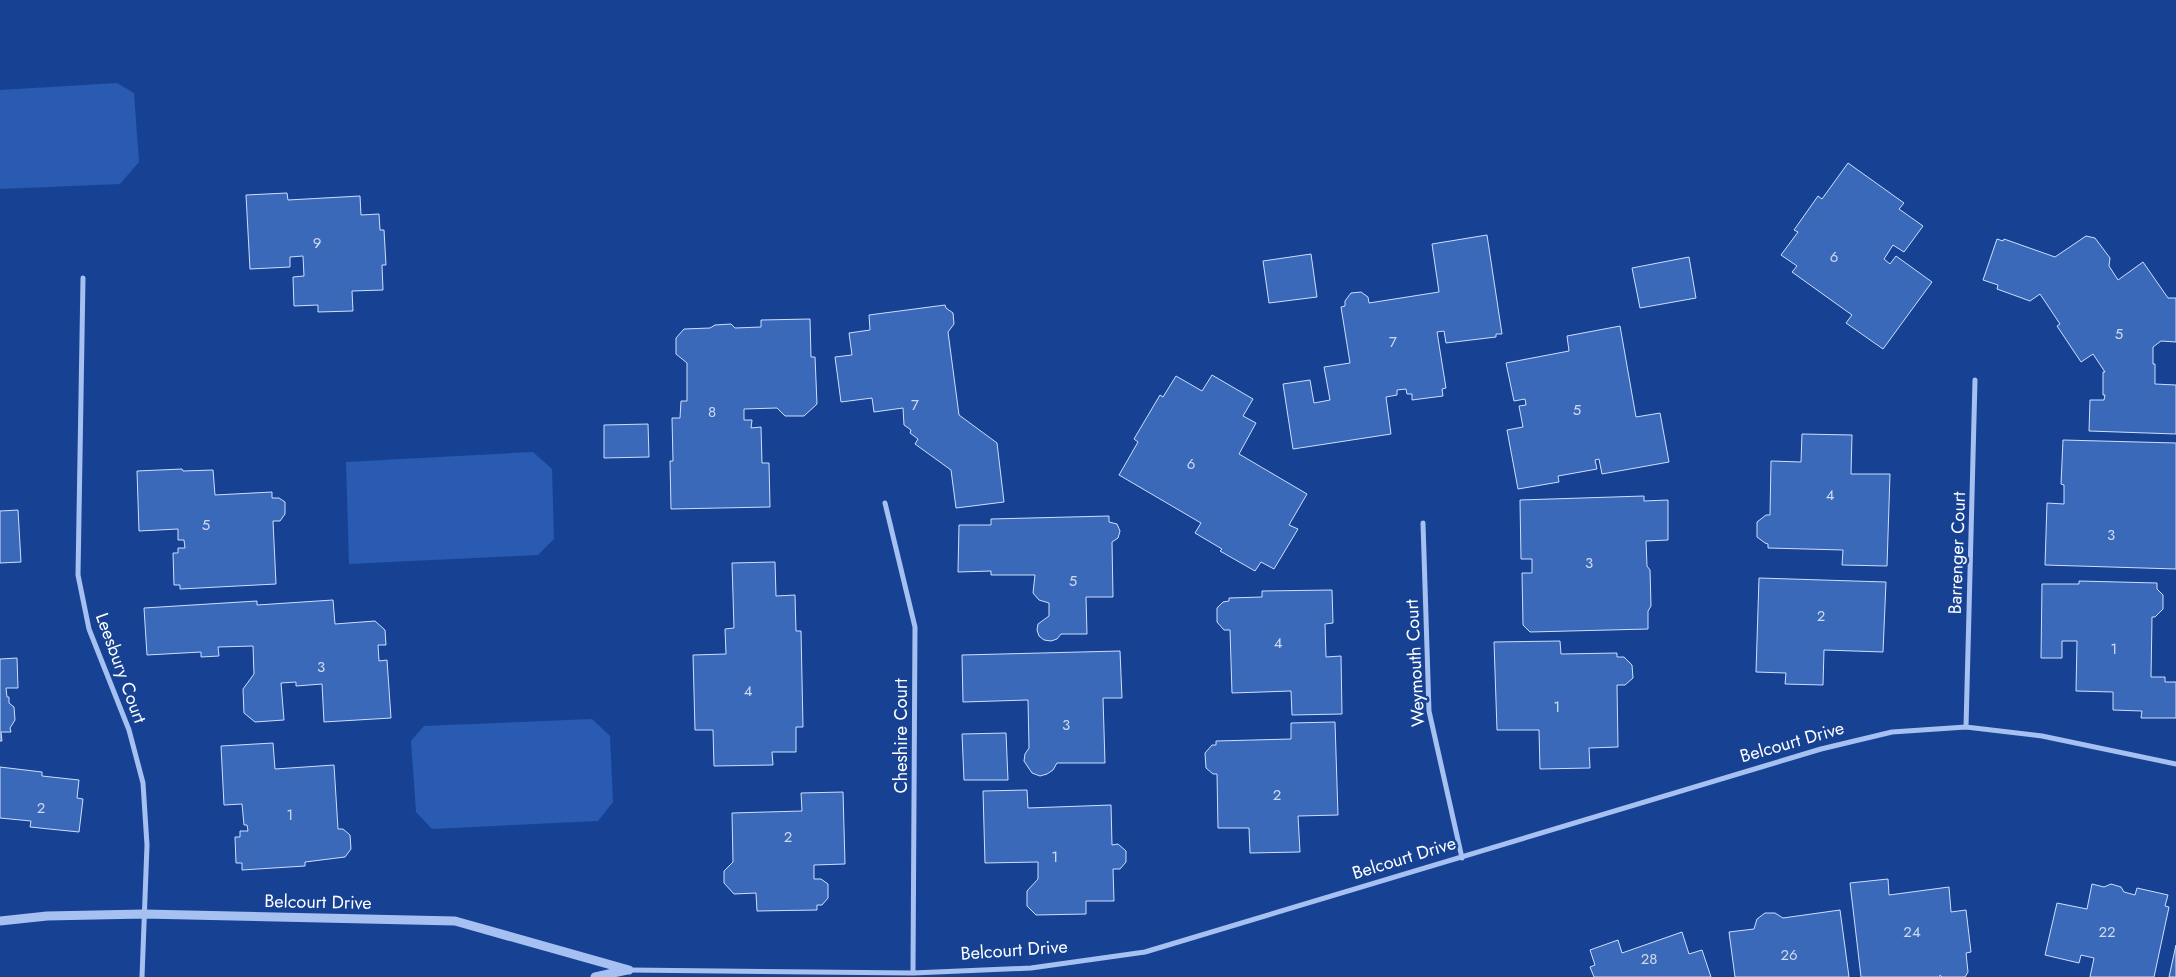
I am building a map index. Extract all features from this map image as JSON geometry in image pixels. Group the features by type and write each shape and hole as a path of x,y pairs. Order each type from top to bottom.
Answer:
{"street":[{"name":"Leesbury Court","path":"83,278 78,575 89,629 129,730 143,783 147,845 142,977"},
{"name":"Barrenger Court","path":"1966,727 1975,380"},
{"name":"Cheshire Court","path":"885,503 915,627 913,973"},
{"name":"Weymouth Court","path":"1423,523 1429,712 1462,858"},
{"name":"Belcourt Drive","path":"595,977 629,970 884,975 1031,968 1145,952 1820,749 1892,732 1966,727 2042,736 2176,764"},
{"name":"Belcourt Drive","path":"0,921 47,916 144,914 455,921 629,970"}],"shaded area":[{"path":"117,83 134,93 139,162 120,184 0,189 0,90"},
{"path":"533,452 552,469 554,539 538,555 349,564 346,462"},
{"path":"592,719 610,736 613,802 598,821 432,829 416,812 411,741 424,726"}],"building":[{"path":"1848,163 1904,203 1899,209 1923,226 1904,252 1893,245 1884,259 1890,264 1896,256 1932,282 1883,349 1846,323 1852,315 1792,272 1797,266 1781,255 1798,232 1794,230 1818,196 1822,199"},
{"path":"287,193 288,200 360,196 361,215 379,214 380,230 384,230 386,265 382,265 383,290 352,291 353,311 318,312 318,305 294,306 293,277 304,276 303,256 290,257 290,267 250,269 246,195"},
{"path":"1487,235 1502,334 1496,334 1496,337 1446,343 1444,331 1437,332 1446,388 1442,389 1443,396 1412,400 1412,394 1407,394 1406,389 1397,390 1397,395 1386,397 1391,434 1293,449 1283,384 1310,380 1314,403 1330,400 1324,367 1350,363 1341,307 1345,306 1345,301 1351,293 1361,292 1368,297 1369,303 1439,292 1432,244"},
{"path":"2086,236 2095,238 2110,258 2109,266 2118,280 2143,262 2168,298 2176,298 2176,342 2161,341 2153,347 2153,364 2155,364 2155,384 2176,385 2176,434 2089,431 2090,400 2104,400 2105,395 2103,395 2103,372 2105,372 2093,354 2081,362 2057,326 2060,324 2040,294 2030,301 1997,289 1998,285 1983,280 1997,239 2003,241 2004,239 2055,257"},
{"path":"1311,254 1317,297 1269,303 1263,261"},
{"path":"1689,257 1696,298 1640,308 1632,268"},
{"path":"945,305 953,313 954,324 948,332 959,415 997,443 1004,502 956,508 951,470 915,444 918,439 904,425 903,408 874,412 872,398 841,402 835,357 852,355 849,333 870,330 869,315"},
{"path":"810,319 811,357 815,357 817,404 804,416 785,416 777,408 744,409 744,420 752,420 751,428 761,427 762,463 769,463 770,507 671,509 670,461 673,461 672,418 680,418 681,401 687,401 687,363 676,354 676,338 684,329 710,328 715,325 731,324 735,328 761,327 761,320"},
{"path":"1620,326 1636,417 1660,413 1669,462 1602,474 1599,459 1595,460 1597,469 1558,476 1559,482 1518,489 1507,430 1523,427 1519,406 1526,405 1525,399 1514,401 1506,363 1569,351 1567,336"},
{"path":"1212,375 1253,399 1243,416 1256,423 1239,454 1307,494 1289,525 1298,529 1274,569 1261,562 1255,571 1220,551 1222,549 1195,533 1201,523 1119,475 1138,442 1134,439 1160,395 1163,397 1176,376 1202,391"},
{"path":"648,424 649,457 604,458 604,425"},
{"path":"1802,434 1852,435 1851,474 1890,474 1887,566 1842,565 1843,550 1768,548 1768,544 1757,537 1757,522 1766,515 1770,515 1771,461 1801,462"},
{"path":"2063,440 2176,443 2176,569 2045,565 2047,503 2064,504 2064,485 2061,484"},
{"path":"182,469 183,471 213,470 215,495 272,492 272,498 279,498 285,502 285,514 280,521 273,521 276,584 180,589 180,585 174,585 173,553 178,553 178,548 185,548 184,540 178,540 178,529 139,531 137,471"},
{"path":"1644,496 1644,501 1668,500 1668,540 1646,541 1647,566 1650,570 1651,606 1648,611 1648,629 1530,632 1523,625 1522,573 1532,573 1532,559 1521,559 1520,500"},
{"path":"18,510 21,562 0,563 0,511"},
{"path":"1109,516 1109,522 1117,524 1120,531 1118,538 1112,542 1113,597 1086,597 1087,634 1061,634 1057,639 1051,641 1044,640 1039,636 1038,624 1049,616 1049,603 1039,600 1033,593 1035,575 991,575 991,571 958,572 959,525 991,525 991,519"},
{"path":"775,562 776,596 795,595 796,631 801,631 803,727 796,727 796,752 772,752 773,765 714,766 713,730 695,730 693,655 726,654 725,629 734,628 732,563"},
{"path":"1759,578 1886,582 1883,652 1824,650 1823,685 1785,684 1786,673 1756,672"},
{"path":"2079,581 2157,583 2157,589 2163,595 2163,609 2155,617 2152,617 2151,677 2165,677 2165,682 2176,682 2176,718 2141,718 2142,711 2113,710 2113,692 2076,691 2077,641 2062,641 2062,658 2041,658 2042,584 2079,584"},
{"path":"1332,590 1333,623 1325,624 1326,657 1341,656 1342,714 1292,715 1291,691 1232,693 1230,630 1224,630 1217,622 1217,608 1223,602 1229,601 1229,598 1262,597 1262,591"},
{"path":"333,600 335,624 375,621 385,630 386,645 378,645 379,661 387,660 391,718 324,722 322,684 296,686 296,682 281,683 284,720 255,722 244,713 243,689 254,674 253,646 218,647 219,656 201,657 201,652 147,655 144,608 257,601 257,605"},
{"path":"1560,641 1561,654 1617,653 1617,657 1624,657 1632,665 1633,678 1625,685 1617,685 1618,747 1589,748 1590,768 1540,769 1539,730 1497,730 1494,642"},
{"path":"1120,651 1122,698 1103,698 1105,763 1057,763 1053,770 1047,774 1040,776 1032,773 1024,761 1025,754 1029,748 1028,700 963,702 962,655"},
{"path":"17,658 18,688 6,688 9,703 14,707 15,720 10,728 11,732 1,732 2,741 0,741 0,659"},
{"path":"1335,722 1338,815 1298,816 1300,852 1250,853 1249,828 1218,828 1217,774 1213,774 1206,768 1205,753 1212,745 1216,745 1216,741 1291,739 1291,723"},
{"path":"1006,733 1008,780 964,780 962,734"},
{"path":"273,743 275,769 334,765 338,829 343,829 350,835 351,849 345,857 305,862 305,866 242,870 242,863 236,863 235,837 240,837 240,831 248,831 247,825 244,825 242,804 224,805 221,746"},
{"path":"0,767 42,772 42,776 79,780 77,798 83,799 79,832 30,827 31,821 0,818"},
{"path":"1027,790 1028,808 1111,805 1112,845 1118,844 1126,851 1126,862 1120,869 1113,869 1114,901 1086,901 1086,914 1036,915 1027,906 1027,891 1038,879 1038,862 985,863 983,791"},
{"path":"843,792 845,864 814,865 814,879 821,879 828,884 828,898 822,905 817,905 817,910 757,911 756,893 734,894 724,883 724,871 733,862 732,813 802,811 801,793"},
{"path":"1888,879 1889,895 1949,887 1951,912 1966,910 1971,952 1966,953 1968,972 1965,977 1942,977 1940,975 1940,977 1861,977 1850,883"},
{"path":"2092,884 2104,887 2111,884 2121,887 2124,892 2135,895 2137,888 2168,895 2165,906 2169,907 2154,977 2090,977 2094,958 2081,955 2079,963 2045,955 2057,903 2087,909"},
{"path":"1840,910 1849,977 1735,977 1729,932 1754,929 1757,919 1765,913 1775,913 1783,918"},
{"path":"1682,932 1689,954 1702,950 1711,977 1594,977 1590,967 1595,965 1590,950 1618,940 1622,953"},
{"path":"2176,945 2176,977 2169,977"}]}
